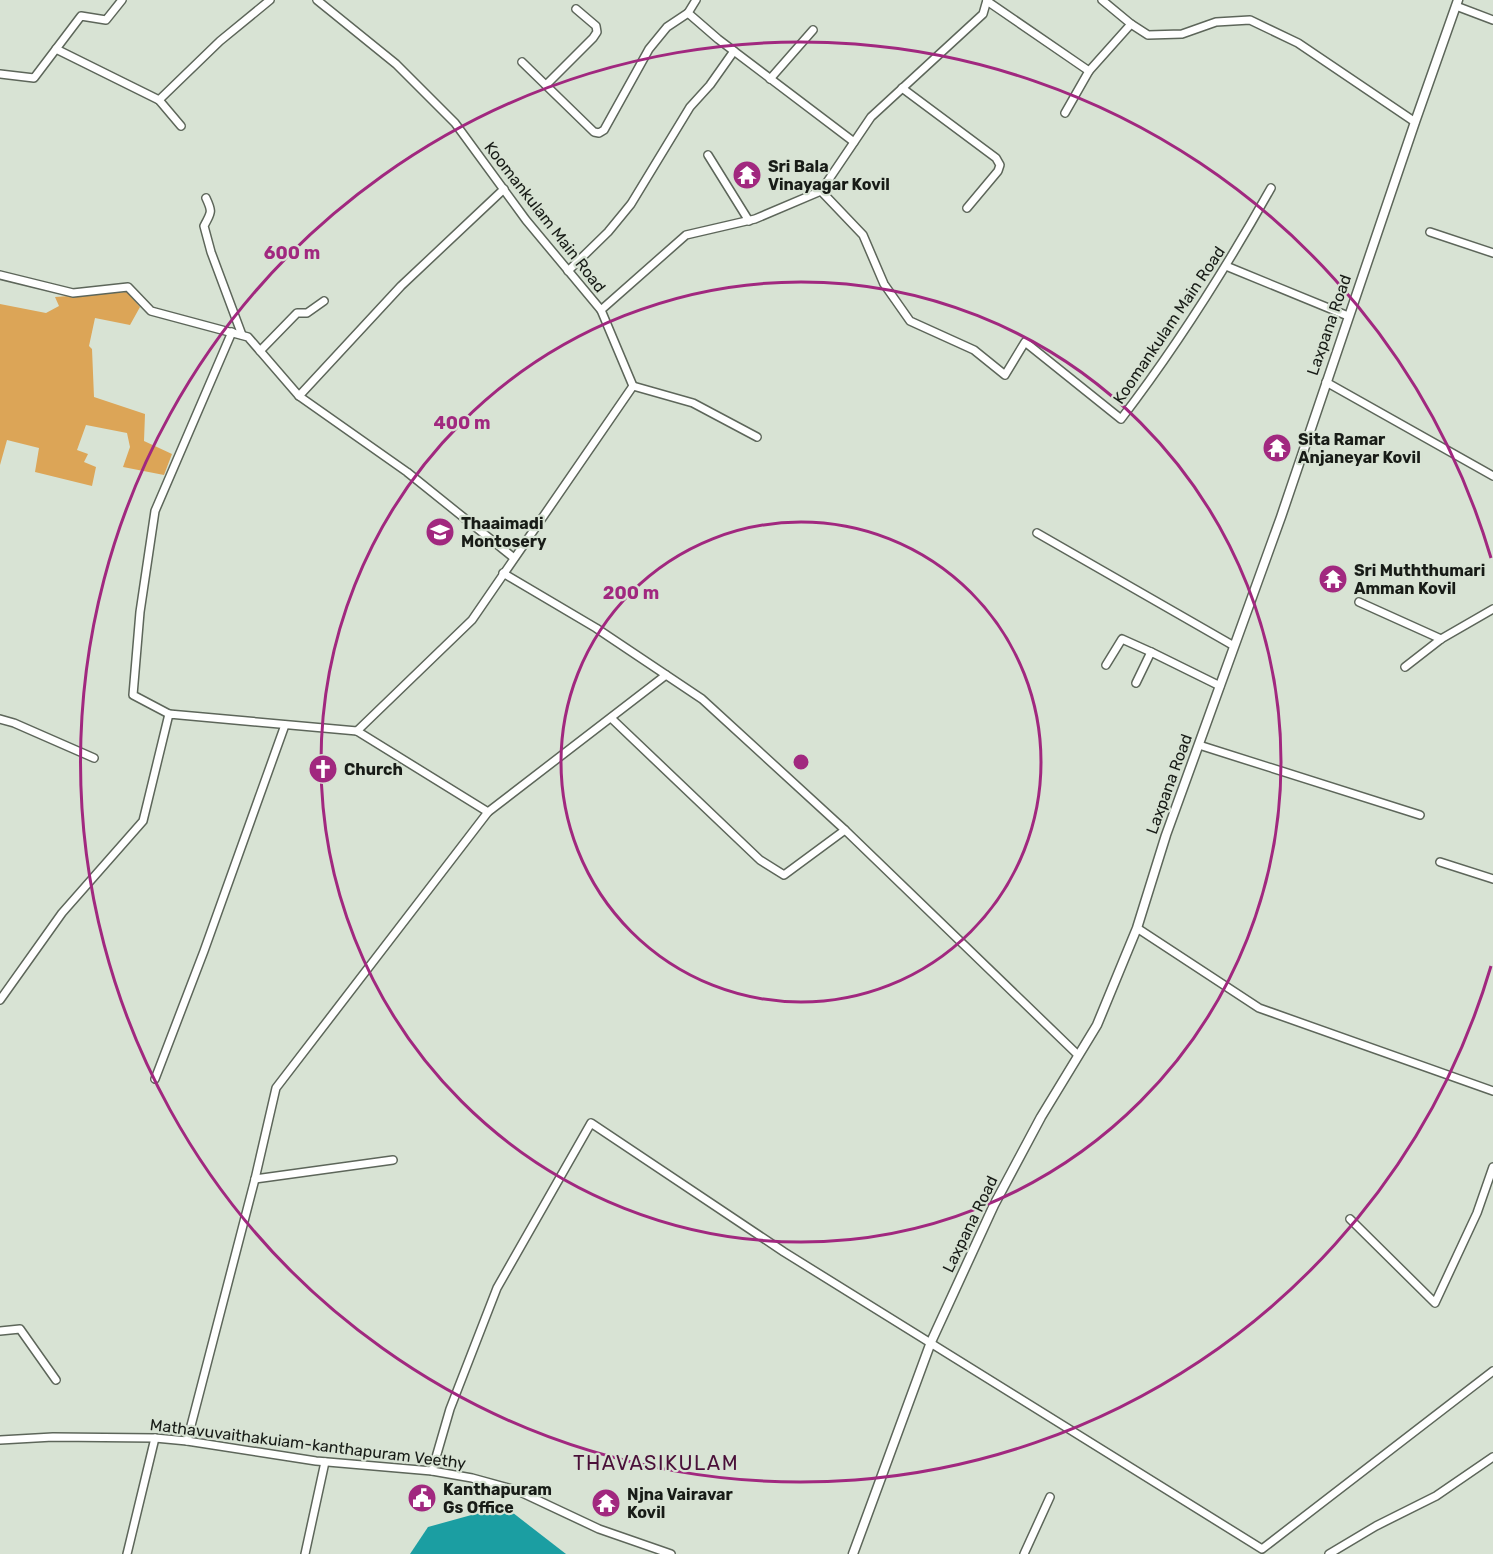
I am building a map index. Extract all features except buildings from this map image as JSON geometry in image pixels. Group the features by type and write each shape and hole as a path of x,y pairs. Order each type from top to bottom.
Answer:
{"street":[{"path":"0,74 34,78 81,16 106,20 122,0"},
{"path":"159,100 219,41 270,0"},
{"name":"Koomankulam Main Road","path":"317,0 396,64 455,123 568,271 601,310 686,235 749,221 820,191 863,235 884,284 909,321 974,350 1005,375 1025,342 1121,418 1158,371 1226,266 1271,188"},
{"path":"522,62 594,132 599,133 603,130 649,49 667,27 688,13 696,0"},
{"path":"1102,0 1148,35 1182,34 1216,22 1250,20 1298,43 1415,122"},
{"path":"820,191 871,117 983,14 987,1 1089,71"},
{"path":"1457,3 1493,20"},
{"name":"Laxpana Road","path":"853,1554 931,1341 994,1205 1041,1117 1097,1025 1137,928 1166,835 1281,517 1457,3"},
{"path":"546,85 597,32 596,26 576,9"},
{"path":"688,13 854,142"},
{"path":"1065,113 1089,71 1131,24"},
{"path":"770,79 813,30"},
{"path":"56,49 159,100 181,126"},
{"path":"568,271 608,232 631,204 690,107 710,85 734,51"},
{"path":"902,88 996,158 1000,165 998,171 967,208"},
{"path":"708,155 749,221"},
{"path":"299,396 401,286 504,189"},
{"path":"206,198 211,214 204,226 211,252 242,335"},
{"path":"1430,232 1493,253"},
{"path":"1226,266 1348,316"},
{"path":"0,275 73,293 128,287 151,311 248,337 299,396 407,472 514,558"},
{"path":"260,351 297,313 307,313 324,301"},
{"path":"601,310 633,386"},
{"path":"232,332 154,511 140,612 134,694 170,714 357,731 488,812"},
{"path":"1326,381 1493,476"},
{"path":"633,386 693,403 757,437"},
{"path":"357,731 472,620 633,386"},
{"path":"1037,533 1234,646"},
{"path":"503,573 596,628 702,699 845,830 1078,1055"},
{"path":"1359,602 1441,639"},
{"path":"1405,668 1441,639 1493,609"},
{"path":"1106,665 1122,639 1220,686"},
{"path":"1136,683 1151,652"},
{"path":"187,1441 255,1179 276,1088 488,812 666,675"},
{"path":"0,1000 62,913 143,821 170,714"},
{"path":"611,718 760,860 784,875 845,830"},
{"path":"0,719 94,758"},
{"path":"155,1079 204,951 285,725"},
{"path":"1199,745 1420,815"},
{"path":"1440,862 1493,879"},
{"path":"1137,928 1259,1008 1493,1091"},
{"path":"432,1470 450,1409 497,1288 591,1123 784,1252 931,1341 1269,1554"},
{"path":"255,1179 393,1160"},
{"path":"1350,1219 1435,1303 1477,1213 1493,1167"},
{"path":"0,1331 20,1329 56,1380"},
{"path":"1263,1549 1493,1371"},
{"name":"Mathavuvaithakuiam-kanthapuram Veethy","path":"0,1440 64,1437 155,1438 325,1462 432,1470 516,1490 599,1529 671,1554"},
{"path":"127,1554 155,1438"},
{"path":"1329,1554 1376,1526 1436,1496 1493,1457"},
{"path":"305,1554 325,1462"},
{"path":"1024,1554 1050,1497"}],"shaded area":[{"path":"127,292 140,307 130,325 95,318 89,346 92,349 94,397 145,414 144,441 172,454 164,475 123,467 130,447 127,433 86,425 77,450 88,454 84,462 96,467 92,486 35,472 39,448 7,440 0,465 0,304 46,313 59,306 55,297"}],"water":[{"path":"504,1506 566,1554 410,1554 428,1527"}],"place":[{"name":"Sri Bala Vinayagar Kovil","path":"747,175"},
{"name":"Sita Ramar Anjaneyar Kovil","path":"1277,448"},
{"name":"Thaaimadi Montosery","path":"440,532"},
{"name":"Sri Muththumari Amman Kovil","path":"1333,579"},
{"name":"Church","path":"323,769"},
{"name":"Kanthapuram Gs Office","path":"422,1498"},
{"name":"Njna Vairavar Kovil","path":"606,1503"}],"district":[{"name":"THAVASIKULAM","path":"656,1463"}]}
